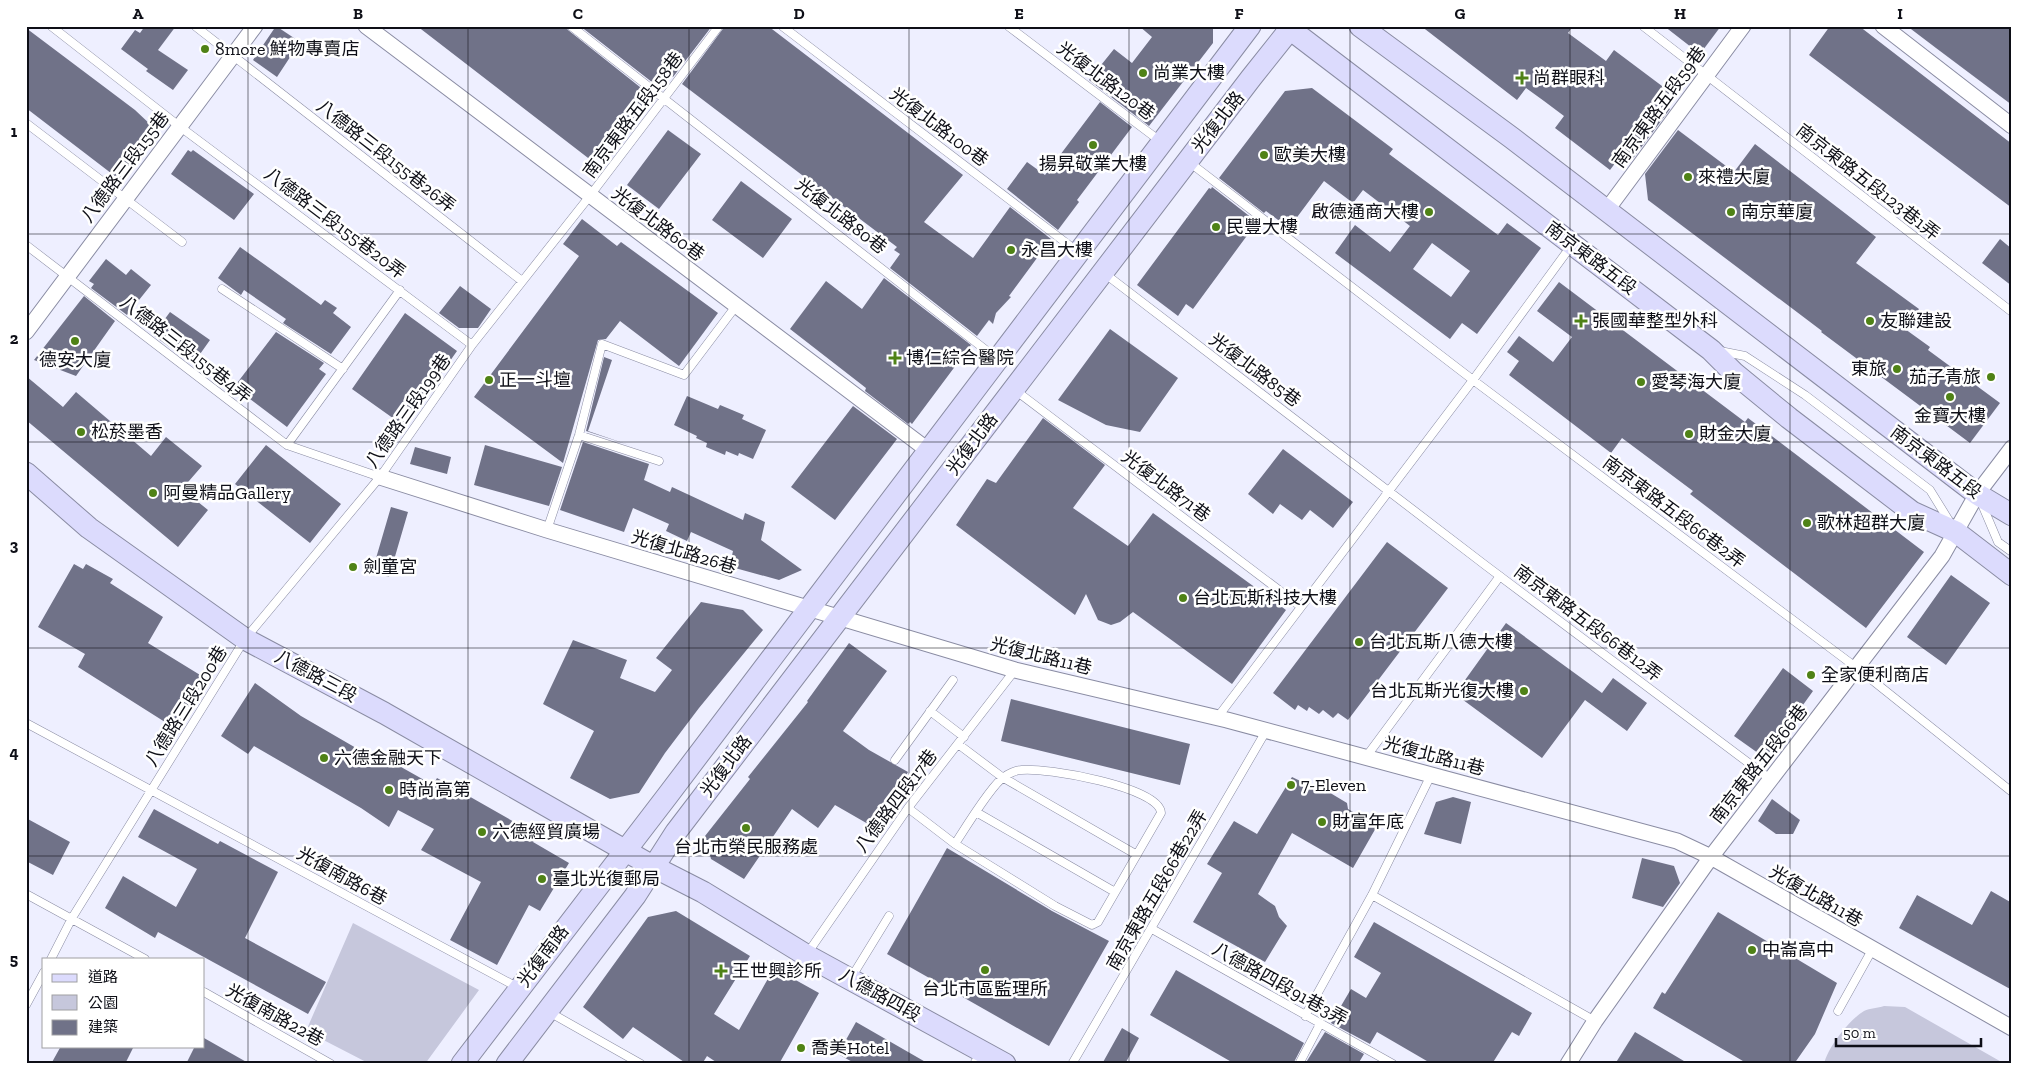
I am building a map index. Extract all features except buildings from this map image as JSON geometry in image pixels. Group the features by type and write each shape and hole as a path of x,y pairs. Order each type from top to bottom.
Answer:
{"main road":[{"name":"光復北路","path":"626,850 1250,26"},
{"name":"南京東路五段","path":"1360,26 1977,494 2012,515"},
{"name":"光復北路","path":"654,867 676,832 1291,27"},
{"name":"南京東路五段","path":"1291,27 1711,350 1734,373 1789,418 1912,512 1956,532 2012,575"},
{"name":"八德路三段","path":"26,473 89,528 245,639 384,713 626,850"},
{"name":"八德路四段","path":"626,850 654,867 703,892 978,1057 1005,1064"},
{"name":"光復南路","path":"462,1064 626,850"},
{"name":"光復南路","path":"507,1064 654,867"}],"street":[{"name":"八德路三段155巷","path":"26,332 255,26"},
{"name":"光復北路60巷","path":"366,26 590,197 929,451"},
{"name":"南京東路五段59巷","path":"1606,211 1743,26"},
{"path":"1883,26 2012,126"},
{"name":"南京東路五段66巷","path":"1568,1064 1595,1021 1711,857 1942,556 1977,494 2012,448"},
{"name":"光復北路26巷","path":"380,477 547,530 810,608"},
{"name":"光復北路11巷","path":"810,608 1015,670 1218,718 1366,756 1677,840 1711,857 2012,1028"}],"lane":[{"name":"八德路三段155巷20弄","path":"51,26 179,126 472,345"},
{"name":"八德路三段155巷26弄","path":"196,26 522,281"},
{"name":"光復北路80巷","path":"571,26 665,97 998,359"},
{"name":"南京東路五段158巷","path":"590,197 719,26"},
{"name":"光復北路100巷","path":"782,26 1078,252"},
{"name":"光復北路120巷","path":"1008,26 1162,142"},
{"name":"南京東路五段123巷1弄","path":"1643,26 2012,312"},
{"path":"26,123 124,200 182,242"},
{"name":"南京東路五段66巷2弄","path":"1188,161 1473,380 1857,668 2012,792"},
{"name":"八德路三段199巷","path":"245,639 380,477 472,345 590,197"},
{"name":"八德路三段155巷4弄","path":"26,244 287,445 380,477"},
{"path":"1218,718 1300,606 1473,380 1572,244"},
{"name":"光復北路85巷","path":"1104,273 1389,490"},
{"path":"222,290 343,369"},
{"path":"287,445 400,290"},
{"path":"547,530 579,435 602,344 684,375 736,306"},
{"path":"1711,350 1745,356 1806,394 1930,490 1956,532"},
{"name":"光復北路71巷","path":"1014,389 1300,606"},
{"path":"579,435 659,462"},
{"name":"南京東路五段66巷12弄","path":"1389,490 1770,779"},
{"path":"1977,494 1998,542 2012,552"},
{"path":"1366,756 1500,576"},
{"name":"八德路三段200巷","path":"52,958 72,918 245,639"},
{"name":"八德路四段17巷","path":"806,955 908,808 1015,670"},
{"path":"895,760 953,680"},
{"path":"930,711 964,737"},
{"name":"光復南路6巷","path":"26,723 152,789 519,988"},
{"name":"南京東路五段66巷22弄","path":"1072,1064 1152,930 1266,731"},
{"path":"958,744 1002,777 1137,855"},
{"path":"908,808 954,844 1055,906 1092,925 1098,922 1161,813 1156,802 1141,794 1075,774 1020,770 1002,777 954,844"},
{"path":"1305,1016 1372,894 1431,775"},
{"path":"976,812 1115,892"},
{"path":"26,894 143,958"},
{"path":"1372,894 1595,1021"},
{"path":"850,979 889,916"},
{"name":"八德路四段91巷3弄","path":"1152,930 1393,1064"},
{"path":"1838,1011 1872,950"},
{"path":"26,1005 42,976"},
{"name":"光復南路22巷","path":"205,993 331,1064"},
{"path":"547,1011 641,1064"},
{"path":"1299,1064 1320,1024"}],"green space":[{"path":"353,923 479,990 425,1064 370,1064 306,1031"},
{"path":"1884,1006 1905,1007 2005,1064 1824,1064 1834,1042 1858,1015 1869,1009"}],"place":[{"name":"8more 鮮物專賣店","path":"205,49"},
{"name":"尚業大樓","path":"1143,73"},
{"name":"尚群眼科","path":"1522,78"},
{"name":"揚昇敬業大樓","path":"1093,145"},
{"name":"歐美大樓","path":"1264,155"},
{"name":"來禮大廈","path":"1688,177"},
{"name":"啟德通商大樓","path":"1429,212"},
{"name":"南京華廈","path":"1731,212"},
{"name":"民豐大樓","path":"1216,227"},
{"name":"永昌大樓","path":"1011,250"},
{"name":"張國華整型外科","path":"1581,321"},
{"name":"友聯建設","path":"1870,321"},
{"name":"德安大廈","path":"75,341"},
{"name":"博仁綜合醫院","path":"895,358"},
{"name":"東旅","path":"1897,369"},
{"name":"茄子青旅","path":"1991,377"},
{"name":"正一斗壇","path":"489,380"},
{"name":"愛琴海大廈","path":"1641,382"},
{"name":"金寶大樓","path":"1950,397"},
{"name":"松菸墨香","path":"81,432"},
{"name":"財金大廈","path":"1689,434"},
{"name":"阿曼精品Gallery","path":"153,493"},
{"name":"歌林超群大廈","path":"1807,523"},
{"name":"劍童宮","path":"353,567"},
{"name":"台北瓦斯科技大樓","path":"1183,598"},
{"name":"台北瓦斯八德大樓","path":"1359,642"},
{"name":"全家便利商店","path":"1811,675"},
{"name":"台北瓦斯光復大樓","path":"1524,691"},
{"name":"六德金融天下","path":"324,758"},
{"name":"7-Eleven","path":"1291,785"},
{"name":"時尚高第","path":"389,790"},
{"name":"財富年底","path":"1322,822"},
{"name":"台北市榮民服務處","path":"746,828"},
{"name":"六德經貿廣場","path":"482,832"},
{"name":"臺北光復郵局","path":"542,879"},
{"name":"中崙高中","path":"1752,950"},
{"name":"台北市區監理所","path":"985,970"},
{"name":"王世興診所","path":"721,971"},
{"name":"喬美Hotel","path":"801,1048"}]}
